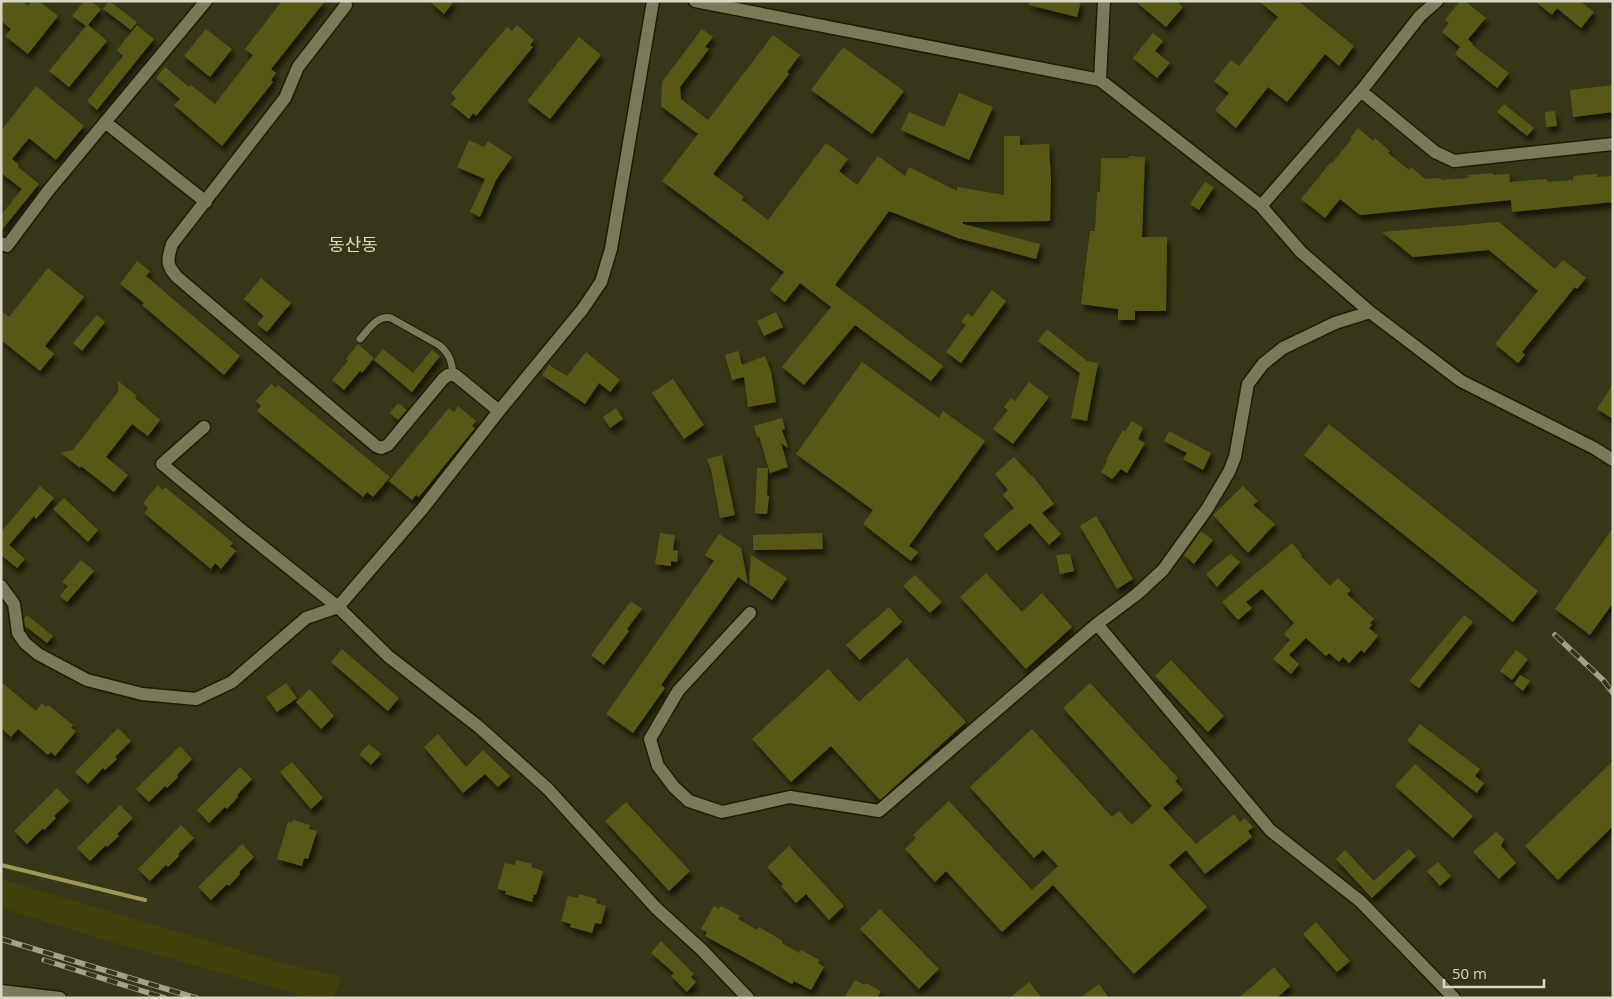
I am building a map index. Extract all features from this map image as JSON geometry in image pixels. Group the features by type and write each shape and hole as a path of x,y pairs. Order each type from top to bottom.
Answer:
{"street":[{"path":"1,243 7,246 48,191 206,1"},
{"path":"1,586 14,604 18,633 25,643 38,654 87,680 142,694 196,699 232,682 306,618 338,607 424,508 499,410 582,310 601,282 611,249 653,1"},
{"path":"695,1 1100,80 1261,206 1301,252 1370,312 1461,381 1594,448 1613,460"},
{"path":"1100,80 1104,1"},
{"path":"1261,206 1361,90 1420,16 1437,1"},
{"path":"346,5 298,67 285,98 172,244 168,257 170,268 177,277 376,446 381,448 388,445 448,375 455,375 499,410"},
{"path":"1361,90 1435,152 1454,162 1613,144"},
{"path":"105,122 206,202"},
{"path":"750,613 678,691 650,739 658,766 674,788 690,801 722,812 790,797 879,811 1097,624 1137,594 1163,570 1207,509 1230,472 1235,457 1248,384 1263,364 1283,348 1335,322 1370,312"},
{"path":"204,427 162,464 338,607 388,656 479,727 548,789 656,908 748,998"},
{"path":"1097,624 1270,830 1360,902 1454,998"},
{"path":"1,991 26,996 60,998"}],"lane":[{"path":"360,339 380,319 391,318 439,345 446,351 452,362 453,375"}],"shaded area":[{"path":"1,879 275,961 341,977 333,998 311,998 115,943 1,908"}],"building":[{"path":"1,1 22,1 28,6 32,1 39,1 58,16 28,54 5,36 11,29 1,21"},
{"path":"84,1 91,1 101,9 88,25 107,41 69,87 49,71 86,26 72,16"},
{"path":"109,1 137,22 131,30 103,9"},
{"path":"282,1 325,1 271,69 276,73 271,80 273,82 222,146 174,105 180,99 156,78 165,67 189,87 191,85 215,104 253,55 245,49"},
{"path":"429,1 454,1 444,14"},
{"path":"1029,1 1081,1 1077,17 1029,5"},
{"path":"1135,1 1176,1 1183,7 1166,27"},
{"path":"1259,1 1298,1 1354,46 1339,66 1325,54 1287,102 1268,87 1236,128 1215,110 1229,93 1214,81 1231,60 1239,66 1278,17"},
{"path":"1460,1 1465,1 1486,18 1468,39 1472,45 1509,73 1497,88 1455,54 1460,47 1442,32 1449,23 1445,20"},
{"path":"1535,1 1580,1 1594,12 1581,28 1557,8 1552,15"},
{"path":"137,25 154,39 97,110 87,101 123,56 117,50"},
{"path":"517,25 534,40 530,45 533,47 476,116 473,113 469,119 451,104 456,98 451,93 507,27 512,31"},
{"path":"206,29 232,49 210,77 184,56"},
{"path":"702,29 713,37 705,47 709,49 680,87 681,99 708,120 773,35 800,55 787,72 789,74 713,174 744,197 742,200 768,220 826,143 848,159 839,171 857,185 878,156 905,176 909,167 957,191 957,187 1004,195 1004,136 1020,136 1020,145 1049,144 1051,179 1050,221 963,222 963,224 1040,244 1036,259 958,238 889,211 835,285 943,366 931,381 855,325 804,385 782,367 831,307 800,283 785,302 770,290 784,272 662,181 698,134 661,106 662,82"},
{"path":"1153,33 1163,41 1155,51 1170,63 1157,78 1133,58"},
{"path":"579,37 601,55 550,119 527,101"},
{"path":"843,47 904,91 872,134 811,90"},
{"path":"1613,85 1613,112 1573,117 1570,90"},
{"path":"36,86 84,126 56,160 29,138 12,159 19,165 18,167 39,184 1,231 1,215 22,189 1,173 1,131"},
{"path":"959,93 993,107 969,160 901,130 909,112 944,127"},
{"path":"1504,104 1534,128 1527,136 1497,112"},
{"path":"1555,111 1557,126 1546,127 1545,112"},
{"path":"1358,128 1373,141 1375,138 1390,151 1388,153 1409,170 1411,167 1425,179 1469,178 1468,175 1493,173 1493,175 1509,174 1510,182 1547,179 1547,182 1573,180 1573,176 1597,174 1597,177 1613,176 1613,202 1512,212 1511,200 1360,215 1340,199 1325,218 1301,199 1352,139 1350,138"},
{"path":"469,140 484,147 488,141 512,157 496,180 480,217 470,212 485,179 457,167"},
{"path":"1129,156 1145,157 1142,237 1167,237 1166,311 1135,311 1135,320 1118,320 1118,309 1081,304 1090,231 1095,231 1097,192 1100,192 1101,158 1129,158"},
{"path":"1205,182 1214,187 1199,210 1190,204"},
{"path":"1499,222 1555,269 1563,260 1586,278 1577,289 1575,287 1522,352 1525,355 1518,363 1495,344 1538,291 1489,250 1413,257 1382,232"},
{"path":"137,261 150,271 146,276 240,356 224,375 142,305 144,303 120,284"},
{"path":"48,268 84,297 45,346 54,354 40,371 1,340 1,311 9,317"},
{"path":"261,278 291,303 267,332 257,324 264,316 244,299"},
{"path":"992,290 1006,301 961,363 946,352 966,325 961,322 968,313 972,317"},
{"path":"776,312 783,327 764,336 757,321"},
{"path":"97,315 105,322 82,351 73,343"},
{"path":"1047,329 1087,361 1098,363 1087,421 1071,418 1080,373 1038,341"},
{"path":"358,344 374,358 362,373 360,371 344,390 332,380 348,361 346,359"},
{"path":"383,349 413,373 432,350 440,356 412,392 374,360"},
{"path":"738,351 742,365 765,356 771,372 776,402 748,407 744,377 732,380 725,355"},
{"path":"586,352 620,380 610,392 599,383 585,404 542,375 549,365 567,376"},
{"path":"862,362 939,418 943,411 985,441 909,546 918,552 911,561 863,524 873,510 796,454"},
{"path":"673,379 704,425 684,439 652,393"},
{"path":"118,381 137,396 135,398 160,420 148,436 132,424 106,457 128,475 114,492 61,453 73,450 118,392"},
{"path":"1029,382 1049,397 1013,444 993,429 1008,410 1004,407 1011,398 1015,401"},
{"path":"271,384 276,388 278,385 390,477 373,497 367,492 363,497 257,411 261,406 256,401"},
{"path":"1613,384 1613,419 1597,409"},
{"path":"398,403 407,410 398,420 390,413"},
{"path":"458,406 476,421 472,426 475,428 419,497 416,495 412,500 389,481 449,408 454,412"},
{"path":"616,408 623,419 610,428 603,417"},
{"path":"782,418 785,429 782,430 788,448 781,443 788,467 770,473 759,436 757,437 754,426"},
{"path":"1132,421 1143,428 1138,439 1145,443 1127,473 1121,469 1112,479 1101,472 1123,430 1125,432"},
{"path":"1329,424 1538,591 1513,622 1304,455"},
{"path":"1169,431 1211,453 1203,470 1183,459 1187,453 1164,441"},
{"path":"722,455 735,515 720,518 711,469 707,459"},
{"path":"1014,457 1032,475 1054,504 1042,513 1061,534 1049,545 1030,523 997,551 983,535 1014,508 1003,495 1008,490 995,474"},
{"path":"757,468 768,468 767,495 769,496 767,514 755,513"},
{"path":"158,485 162,490 165,487 233,543 230,546 236,551 221,569 215,563 211,569 144,513 148,508 143,503"},
{"path":"40,486 54,498 36,519 34,516 9,545 25,559 17,568 1,555 1,532"},
{"path":"1243,486 1258,501 1253,505 1275,524 1248,553 1213,515"},
{"path":"64,498 98,530 88,542 53,509"},
{"path":"1096,516 1133,579 1117,589 1080,526"},
{"path":"1613,528 1613,603 1590,635 1555,609"},
{"path":"1201,531 1213,540 1194,564 1184,555"},
{"path":"660,533 675,535 673,550 678,551 677,562 671,561 671,566 655,564"},
{"path":"822,533 823,549 753,550 753,535"},
{"path":"719,534 741,548 748,584 738,577 661,685 665,688 633,733 606,714 714,561 705,555"},
{"path":"1292,543 1301,556 1330,586 1338,578 1351,590 1347,594 1374,619 1370,623 1372,625 1369,628 1378,636 1364,653 1361,650 1349,663 1343,657 1339,662 1329,653 1326,656 1306,638 1289,655 1299,664 1291,674 1273,659 1290,640 1284,634 1294,623 1262,589 1246,602 1252,608 1238,620 1222,602"},
{"path":"1070,554 1074,571 1060,574 1056,555"},
{"path":"1230,554 1240,562 1217,587 1206,574"},
{"path":"751,555 787,578 772,600 749,584"},
{"path":"81,560 94,571 67,602 60,596 68,586 62,582"},
{"path":"986,573 1022,612 1042,593 1072,627 1026,669 960,597"},
{"path":"915,575 942,602 930,613 903,586"},
{"path":"631,601 642,609 627,629 629,631 604,665 591,655"},
{"path":"889,607 902,622 860,660 846,645"},
{"path":"27,615 53,636 47,643 25,626 24,619"},
{"path":"1464,615 1473,622 1419,688 1409,681"},
{"path":"342,649 399,698 388,711 331,662"},
{"path":"1516,650 1528,659 1512,680 1500,671"},
{"path":"907,658 966,722 880,800 831,746 791,782 752,739 828,669 859,702"},
{"path":"1171,660 1224,716 1208,732 1155,676"},
{"path":"1520,675 1530,681 1523,691 1514,684"},
{"path":"1,682 36,711 42,703 46,707 48,705 73,725 71,728 76,731 55,756 51,752 48,755 18,729 11,737 1,728"},
{"path":"286,683 297,698 277,712 266,697"},
{"path":"1090,683 1178,778 1175,781 1183,790 1163,808 1196,844 1234,814 1240,822 1245,818 1253,827 1248,831 1252,837 1205,874 1186,850 1169,865 1207,907 1134,974 1053,885 1002,932 946,871 935,882 905,849 916,838 913,835 949,801 1032,890 1058,866 1043,850 1034,858 970,787 1032,729 1112,817 1119,811 1132,825 1152,806 1063,708"},
{"path":"310,689 334,716 321,729 296,702"},
{"path":"1420,724 1480,769 1475,776 1484,783 1477,793 1407,741"},
{"path":"118,728 131,741 115,757 117,759 105,770 103,768 88,784 75,772"},
{"path":"438,734 466,767 483,750 510,776 498,787 485,774 463,793 424,747"},
{"path":"369,744 381,754 371,765 359,754"},
{"path":"180,746 192,759 167,788 165,786 149,802 136,789"},
{"path":"1613,761 1613,826 1558,880 1525,846"},
{"path":"292,762 323,798 311,809 280,772"},
{"path":"1415,764 1473,816 1453,838 1395,786"},
{"path":"240,767 252,779 227,809 225,807 209,823 197,810"},
{"path":"57,788 70,801 54,816 56,818 44,830 43,828 27,844 14,831"},
{"path":"626,802 690,871 669,891 605,821"},
{"path":"120,805 133,818 117,834 119,836 107,847 106,845 90,861 77,848"},
{"path":"293,820 310,825 309,829 317,831 308,859 304,858 302,866 277,859 288,822 292,823"},
{"path":"181,825 194,838 168,867 166,865 150,881 138,869"},
{"path":"1496,832 1504,839 1501,846 1516,863 1499,879 1473,852"},
{"path":"242,844 254,857 239,872 240,874 229,886 227,884 211,900 198,887"},
{"path":"789,846 844,906 829,920 806,894 796,903 781,886 783,884 767,867"},
{"path":"1409,849 1416,856 1372,898 1336,859 1345,850 1374,881"},
{"path":"516,860 532,864 531,867 543,871 532,902 505,894 506,891 497,889 505,863 515,865"},
{"path":"1438,862 1451,876 1440,886 1427,871"},
{"path":"579,894 597,899 596,903 606,906 601,924 595,923 592,933 570,927 571,924 561,921 568,896 578,898"},
{"path":"714,906 719,909 721,906 740,916 738,919 757,930 759,927 799,953 801,950 819,960 818,963 824,967 811,990 794,981 792,984 705,936 707,932 701,929"},
{"path":"880,909 939,969 919,989 860,929"},
{"path":"1316,922 1350,961 1337,972 1303,934"},
{"path":"661,941 694,974 691,977 696,982 687,992 671,976 674,973 651,953"},
{"path":"1274,967 1290,986 1277,998 1239,998"},
{"path":"855,980 864,985 866,983 881,991 877,998 844,998"},
{"path":"1029,982 1042,998 1010,998"},
{"path":"1099,984 1109,998 1080,998"}],"waterway":[{"path":"1,865 145,900"}],"railway":[{"path":"1555,635 1603,680 1613,693"},
{"path":"1,939 196,998"},
{"path":"44,960 165,998"}],"district":[{"name":"동산동","path":"353,245"}]}
